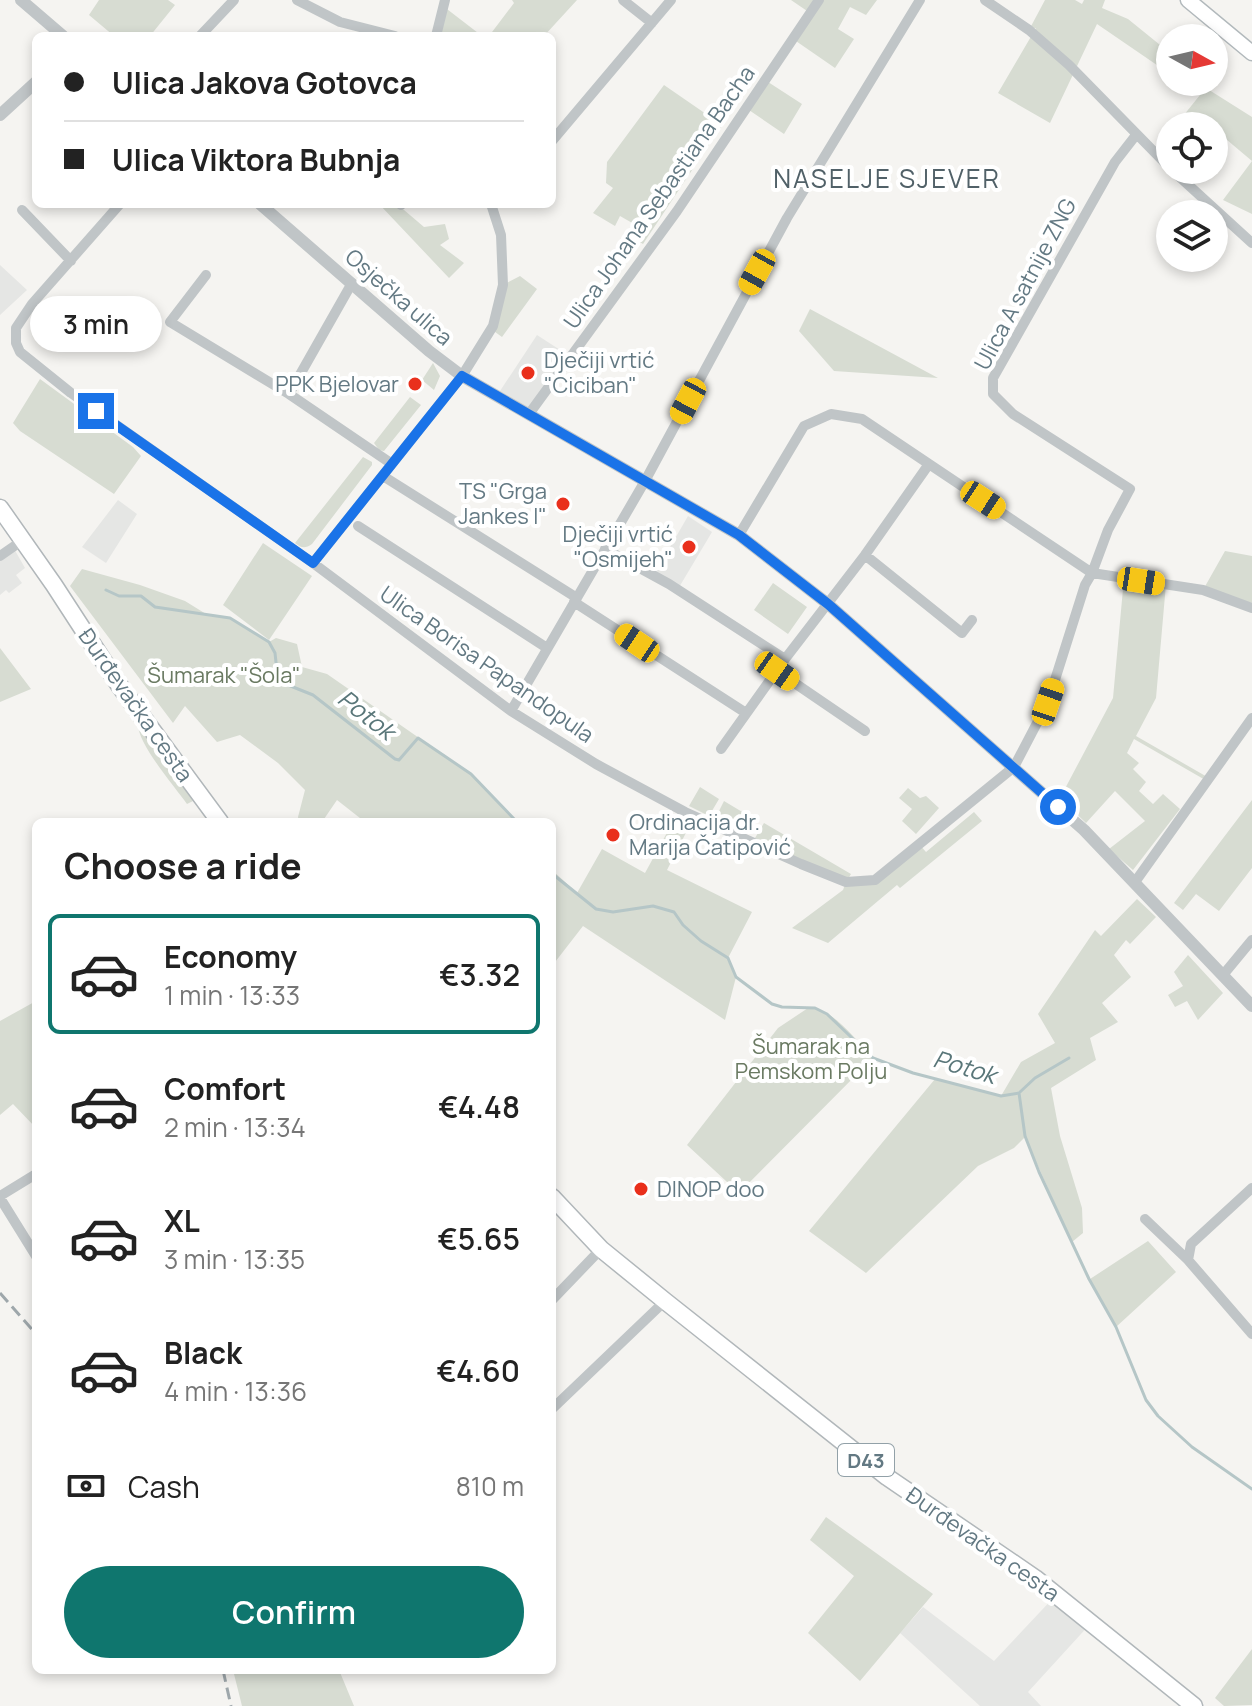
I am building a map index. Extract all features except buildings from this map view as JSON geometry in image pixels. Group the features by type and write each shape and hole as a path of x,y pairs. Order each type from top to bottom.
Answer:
{"main road":[{"path":"1188,0 1252,53"},
{"name":"Đurđevačka cesta","path":"0,508 119,685 217,818"},
{"name":"Đurđevačka cesta","path":"556,1201 601,1249 887,1477 1035,1578 1194,1706"}],"street":[{"path":"204,32 234,0"},
{"path":"297,0 351,31"},
{"path":"437,32 445,0"},
{"path":"623,0 652,23"},
{"path":"556,136 671,0"},
{"name":"Ulica Johana Sebastiana Bacha","path":"529,414 677,211 819,0"},
{"path":"511,711 645,481 787,218 920,0"},
{"path":"985,0 1029,30 1069,65 1156,154"},
{"path":"29,3 59,32"},
{"path":"0,115 32,86"},
{"name":"Ulica A satnije ZNG","path":"1092,573 1108,530 1130,489 1013,414 993,394 993,378 1115,162 1136,135"},
{"path":"1187,184 1252,243"},
{"name":"Ulica Borisa Papandopula","path":"117,208 32,304 16,328 16,343 20,352 71,393 313,563 511,711 606,770 685,812 846,882 875,880 1014,767"},
{"name":"Osječka ulica","path":"265,208 462,376 739,535 828,604 1084,830 1252,1006"},
{"path":"313,563 462,376 493,326 503,285 501,235 494,208"},
{"path":"22,210 71,261"},
{"path":"206,275 170,322 289,394 392,464"},
{"path":"289,394 352,283"},
{"path":"739,535 804,426 831,414 862,419 1092,573 1203,590 1252,608"},
{"path":"721,749 929,464"},
{"path":"383,476 746,713"},
{"path":"358,526 547,648"},
{"path":"0,556 23,540"},
{"path":"605,549 669,584 785,659"},
{"path":"865,555 962,633 972,620"},
{"path":"1014,767 1048,702 1085,585 1092,573"},
{"path":"777,671 865,731"},
{"path":"1135,882 1252,718"},
{"path":"1223,975 1252,940"},
{"path":"32,1177 0,1197 32,1249"},
{"path":"1188,1260 1191,1244 1252,1188"},
{"path":"1145,1219 1188,1260 1252,1334"},
{"path":"556,1296 601,1249"},
{"path":"556,1405 665,1301"}],"shaded area":[{"path":"0,265 27,290 0,315"},
{"path":"537,335 571,357 533,410 500,391"},
{"path":"118,500 137,514 106,563 82,547"},
{"path":"688,516 712,532 678,589 654,575"},
{"path":"13,547 25,568 16,575 22,583 9,593 6,590 0,595 0,556"},
{"path":"1056,1595 1091,1623 1028,1692 1041,1706 980,1706 900,1633 923,1607 994,1661"}],"green space":[{"path":"99,0 168,0 175,5 153,32 109,32 89,15"},
{"path":"512,0 577,0 548,32 492,32 514,3"},
{"path":"791,0 877,0 866,15 850,7 838,29 854,39 835,68 793,39 810,13"},
{"path":"1045,0 1075,0 1082,4 1084,0 1105,0 1102,8 1128,19 1156,42 1156,64 1097,24 1050,123 998,93 1036,28 1029,30"},
{"path":"443,6 477,32 437,32"},
{"path":"765,80 802,104 784,134 746,108"},
{"path":"664,85 722,125 643,244 627,234 634,224 620,216 615,226 593,213 613,188 606,183 607,162"},
{"path":"1199,96 1219,96 1252,117 1252,161 1228,141 1228,112 1186,112"},
{"path":"1252,161 1252,214 1223,200"},
{"path":"383,208 402,208 424,227 445,224 449,239 440,245 464,263 449,278"},
{"path":"520,276 537,289 502,337 491,329 503,285"},
{"path":"810,309 938,378 834,371 799,331"},
{"path":"433,363 440,376 434,390 422,380"},
{"path":"40,379 141,456 114,494 20,431 13,423"},
{"path":"410,397 421,405 384,451 379,450 374,443"},
{"path":"363,457 372,465 312,544 305,547 297,545 295,543"},
{"path":"263,543 312,576 269,640 223,605"},
{"path":"1225,551 1252,556 1252,603 1203,590"},
{"name":"Šumarak \"Šola\"","path":"82,569 185,601 206,614 230,618 269,642 276,638 297,644 302,667 327,674 471,774 513,818 360,818 337,800 325,818 298,818 305,790 278,763 240,735 217,742 185,706 173,723 70,586"},
{"path":"1124,578 1166,584 1156,698 1136,736 1209,778 1207,781 1134,739 1127,753 1139,763 1133,769 1146,782 1139,791 1153,804 1163,794 1180,809 1133,870 1109,849 1145,821 1115,791 1086,823 1060,798 1113,698"},
{"path":"773,583 807,607 788,634 754,610"},
{"path":"0,648 31,689 0,702"},
{"path":"138,723 193,801 187,804 157,764 143,741"},
{"path":"700,787 719,799 709,816 689,806"},
{"path":"908,788 920,798 926,796 939,808 916,834 902,821 912,809 899,798"},
{"path":"1252,800 1252,868 1219,911 1196,894 1183,910 1174,903"},
{"path":"724,801 744,813 735,826 715,819"},
{"path":"680,809 694,817 667,870 752,912 728,958 736,977 725,1020 583,926 556,961 556,874 577,893 602,849 645,873"},
{"path":"974,812 982,821 900,888 897,885 828,943 792,928 843,890 846,882 875,880 919,844 926,852"},
{"path":"764,823 851,874 848,879 755,838"},
{"path":"1137,899 1156,917 1130,944 1126,940 1114,955 1131,977 1102,1003 1118,1022 1090,1038 1096,1060 1051,1088 1060,1136 1082,1208 1083,1233 1072,1242 1025,1137 1014,1148 978,1166 866,1273 809,1231 935,1079 1001,1096 1021,1062 1055,1043 1038,1014 1095,930 1101,936"},
{"path":"1188,955 1223,993 1198,1020 1187,1001 1175,1007 1168,995 1183,986 1174,972"},
{"path":"32,1003 32,1124 13,1104 0,1115 0,1021"},
{"name":"Šumarak na Pemskom Polju","path":"808,1008 817,1009 835,1019 873,1058 739,1193 687,1145 778,1028"},
{"path":"1148,1241 1176,1272 1116,1327 1090,1279"},
{"path":"826,1517 933,1594 860,1681 808,1633 854,1576 810,1540"},
{"path":"1252,1649 1252,1705 1224,1706 1215,1698"},
{"path":"234,1674 341,1674 354,1706 242,1706"}],"waterway":[{"name":"Potok","path":"106,590 119,596 141,596 155,607 230,618 269,642 275,653 278,681 313,695 395,759 399,760 418,738 471,774 513,818"},
{"name":"Potok","path":"556,877 596,909 613,912 653,906 674,912 701,941 728,958 736,977 772,1004 815,1008 827,1014 873,1058 913,1073 1001,1096 1019,1093 1025,1136 1039,1172 1089,1279 1116,1327 1146,1400 1158,1416 1192,1447 1252,1489"},
{"path":"1020,1092 1035,1078 1069,1058"}],"railway":[{"path":"0,1293 32,1329"},
{"path":"224,1674 231,1706"}],"place":[{"name":"Dječiji vrtić \"Ciciban\"","path":"528,373"},
{"name":"PPK Bjelovar","path":"415,384"},
{"name":"TS \"Grga Jankes I\"","path":"563,504"},
{"name":"Dječiji vrtić \"Osmijeh\"","path":"689,547"},
{"name":"Ordinacija dr. Marija Čatipović","path":"613,835"},
{"name":"DINOP doo","path":"641,1189"}],"district":[{"name":"NASELJE SJEVER","path":"887,178"}],"route":[{"path":"96,411 313,563 462,376 739,535 828,604 1058,807"}]}
